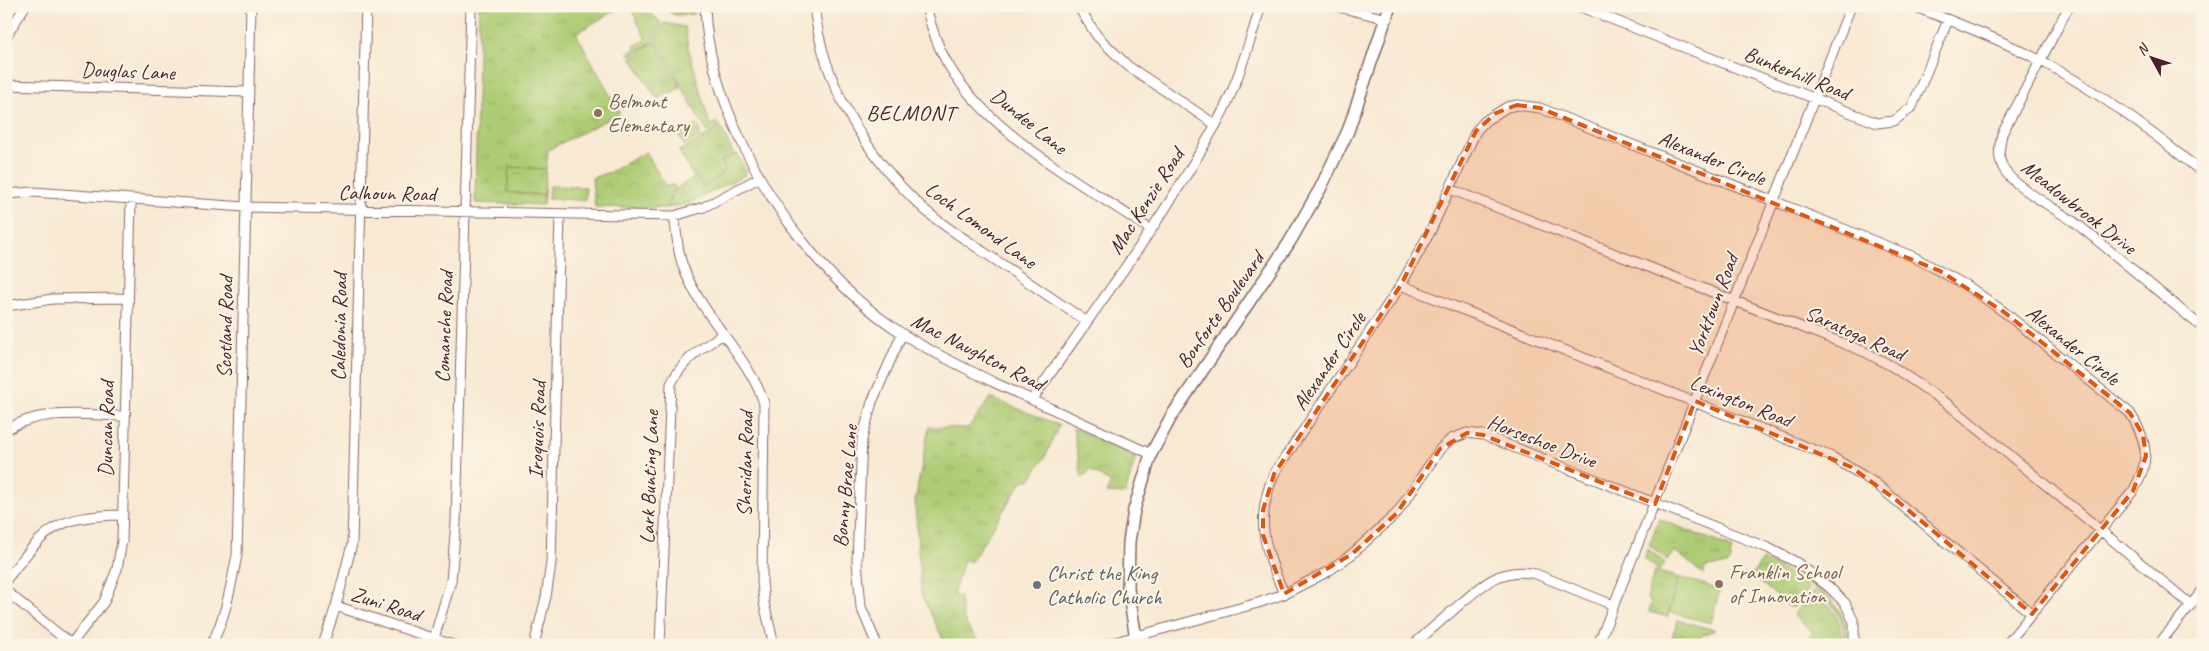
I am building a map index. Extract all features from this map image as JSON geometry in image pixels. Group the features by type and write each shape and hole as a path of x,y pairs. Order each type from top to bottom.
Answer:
{"main road":[{"name":"Bonforte Boulevard","path":"1136,640 1128,588 1129,542 1134,510 1151,454 1190,386 1289,243 1320,189 1348,131 1388,19 1390,6"}],"street":[{"path":"6,37 25,6"},
{"name":"Scotland Road","path":"211,645 218,632 231,588 237,555 251,6"},
{"name":"Caledonia Road","path":"323,645 336,606 352,544 366,6"},
{"name":"Comanche Road","path":"433,642 451,580 456,523 471,6"},
{"name":"Mac Naughton Road","path":"705,6 714,65 727,111 759,178 793,232 827,269 855,297 902,334 939,356 1151,454"},
{"name":"Loch Lomond Lane","path":"814,6 817,37 832,81 850,118 894,178 924,209 954,232 1086,321"},
{"name":"Dundee Lane","path":"926,6 933,33 948,66 965,90 994,120 1020,142 1150,230"},
{"path":"1078,6 1098,36 1128,66 1216,125"},
{"name":"Mac Kenzie Road","path":"1032,400 1150,230 1216,125 1238,74 1261,6"},
{"path":"1334,6 1388,19"},
{"name":"Bunkerhill Road","path":"1578,6 1869,121 1885,123 1894,121 1912,107 1918,97 1948,20"},
{"name":"Yorktown Road","path":"1598,645 1851,6"},
{"path":"1913,6 2041,60 2123,110 2203,174"},
{"name":"Meadowbrook Drive","path":"2069,6 2002,134 1998,154 2004,171 2019,185 2078,225 2203,328"},
{"name":"Douglas Lane","path":"6,85 248,92"},
{"name":"Alexander Circle","path":"1284,594 1268,557 1263,535 1263,510 1266,492 1274,474 1401,285 1431,230 1476,131 1496,112 1517,105 1540,108 1914,257 1969,287 2004,312 2130,413 2142,435 2146,456 2144,468 2133,492 2006,645"},
{"name":"Calhoun Road","path":"6,194 33,192 245,207 674,216 704,207 759,178"},
{"name":"Saratoga Road","path":"1450,189 1865,352 1893,367 1949,405 2191,605"},
{"name":"Duncan Road","path":"72,645 104,602 114,577 122,542 131,200"},
{"name":"Iroquois Road","path":"534,645 546,597 551,563 560,215"},
{"name":"Sheridan Road","path":"674,216 684,269 691,285 754,381 764,403 762,581 764,602 774,645"},
{"name":"Lexington Road","path":"1401,285 1815,449 1851,467 1895,499 2032,614"},
{"path":"6,306 53,299 127,298"},
{"name":"Lark Bunting Lane","path":"660,645 671,384 678,370 688,358 722,334"},
{"name":"Bonny Brae Lane","path":"877,645 861,607 857,561 862,439 872,402 902,334"},
{"path":"6,430 15,425 52,414 124,416"},
{"name":"Horseshoe Drive","path":"1104,645 1136,640 1258,603 1284,594 1327,572 1352,554 1397,512 1440,449 1451,439 1467,433 1483,435 1768,548 1796,562 1829,587 1845,603 1854,622 1854,645"},
{"path":"6,580 38,538 60,524 87,516 122,515"},
{"path":"1414,645 1486,581 1506,573 1526,572 1536,574 1613,605"},
{"path":"2158,645 2203,590"},
{"path":"6,591 72,645"},
{"name":"Zuni Road","path":"336,606 433,642 453,645"}],"highlighted area":[{"path":"1517,105 1540,108 1940,271 2004,312 2130,413 2143,435 2146,456 2133,491 2032,614 1895,499 1851,467 1695,401 1655,504 1483,435 1467,433 1440,449 1397,513 1352,554 1284,594 1263,535 1263,510 1274,474 1401,285 1476,131 1496,113"}],"green space":[{"path":"479,6 623,6 576,33 620,113 548,150 546,169 509,167 508,192 544,195 543,205 475,203"},
{"path":"630,6 642,6 662,23 651,43 630,55 629,52 634,49 634,46 646,40"},
{"path":"658,6 693,6 694,14 675,15"},
{"path":"664,23 685,27 688,47 710,125 717,122 720,126 707,132 679,82 673,67 655,40"},
{"path":"654,42 670,66 680,88 657,99 631,57"},
{"path":"697,124 701,130 699,137 684,145 678,134"},
{"path":"721,127 734,155 722,161 725,170 703,188 698,177 694,178 679,151"},
{"path":"646,152 666,187 673,184 675,189 665,208 595,207 592,178 610,172"},
{"path":"737,154 746,171 745,175 690,203 666,208 675,189 698,176 703,188 725,170 722,161"},
{"path":"509,167 546,169 544,195 507,192"},
{"path":"549,186 586,187 585,200 548,199"},
{"path":"991,398 1059,425 1046,455 1030,480 1023,480 971,562 964,560 953,595 960,597 966,624 984,645 971,645 970,643 946,645 921,594 915,501 929,427 968,428"},
{"path":"1073,428 1136,457 1125,494 1106,493 1111,483 1090,470 1082,478"},
{"path":"1659,519 1732,548 1730,557 1732,559 1727,565 1705,567 1704,575 1675,551 1667,560 1649,545"},
{"path":"1648,549 1665,563 1659,571 1644,558"},
{"path":"1762,560 1787,572 1809,588 1792,609 1752,575"},
{"path":"1654,571 1678,577 1668,617 1649,612 1651,602 1647,599"},
{"path":"1801,575 1835,604 1845,622 1847,645 1843,645 1844,633 1838,613 1824,597 1797,576"},
{"path":"1678,577 1720,589 1711,623 1669,612"},
{"path":"1813,591 1831,608 1839,621 1841,628 1840,645 1803,645 1813,632 1793,615"},
{"path":"1678,620 1715,630 1704,634 1693,645 1671,640"}],"place":[{"name":"Belmont Elementary","path":"598,113"},
{"name":"Franklin School of Innovation","path":"1719,584"},
{"name":"Christ the King Catholic Church","path":"1037,585"}],"district":[{"name":"BELMONT","path":"911,113"}]}
